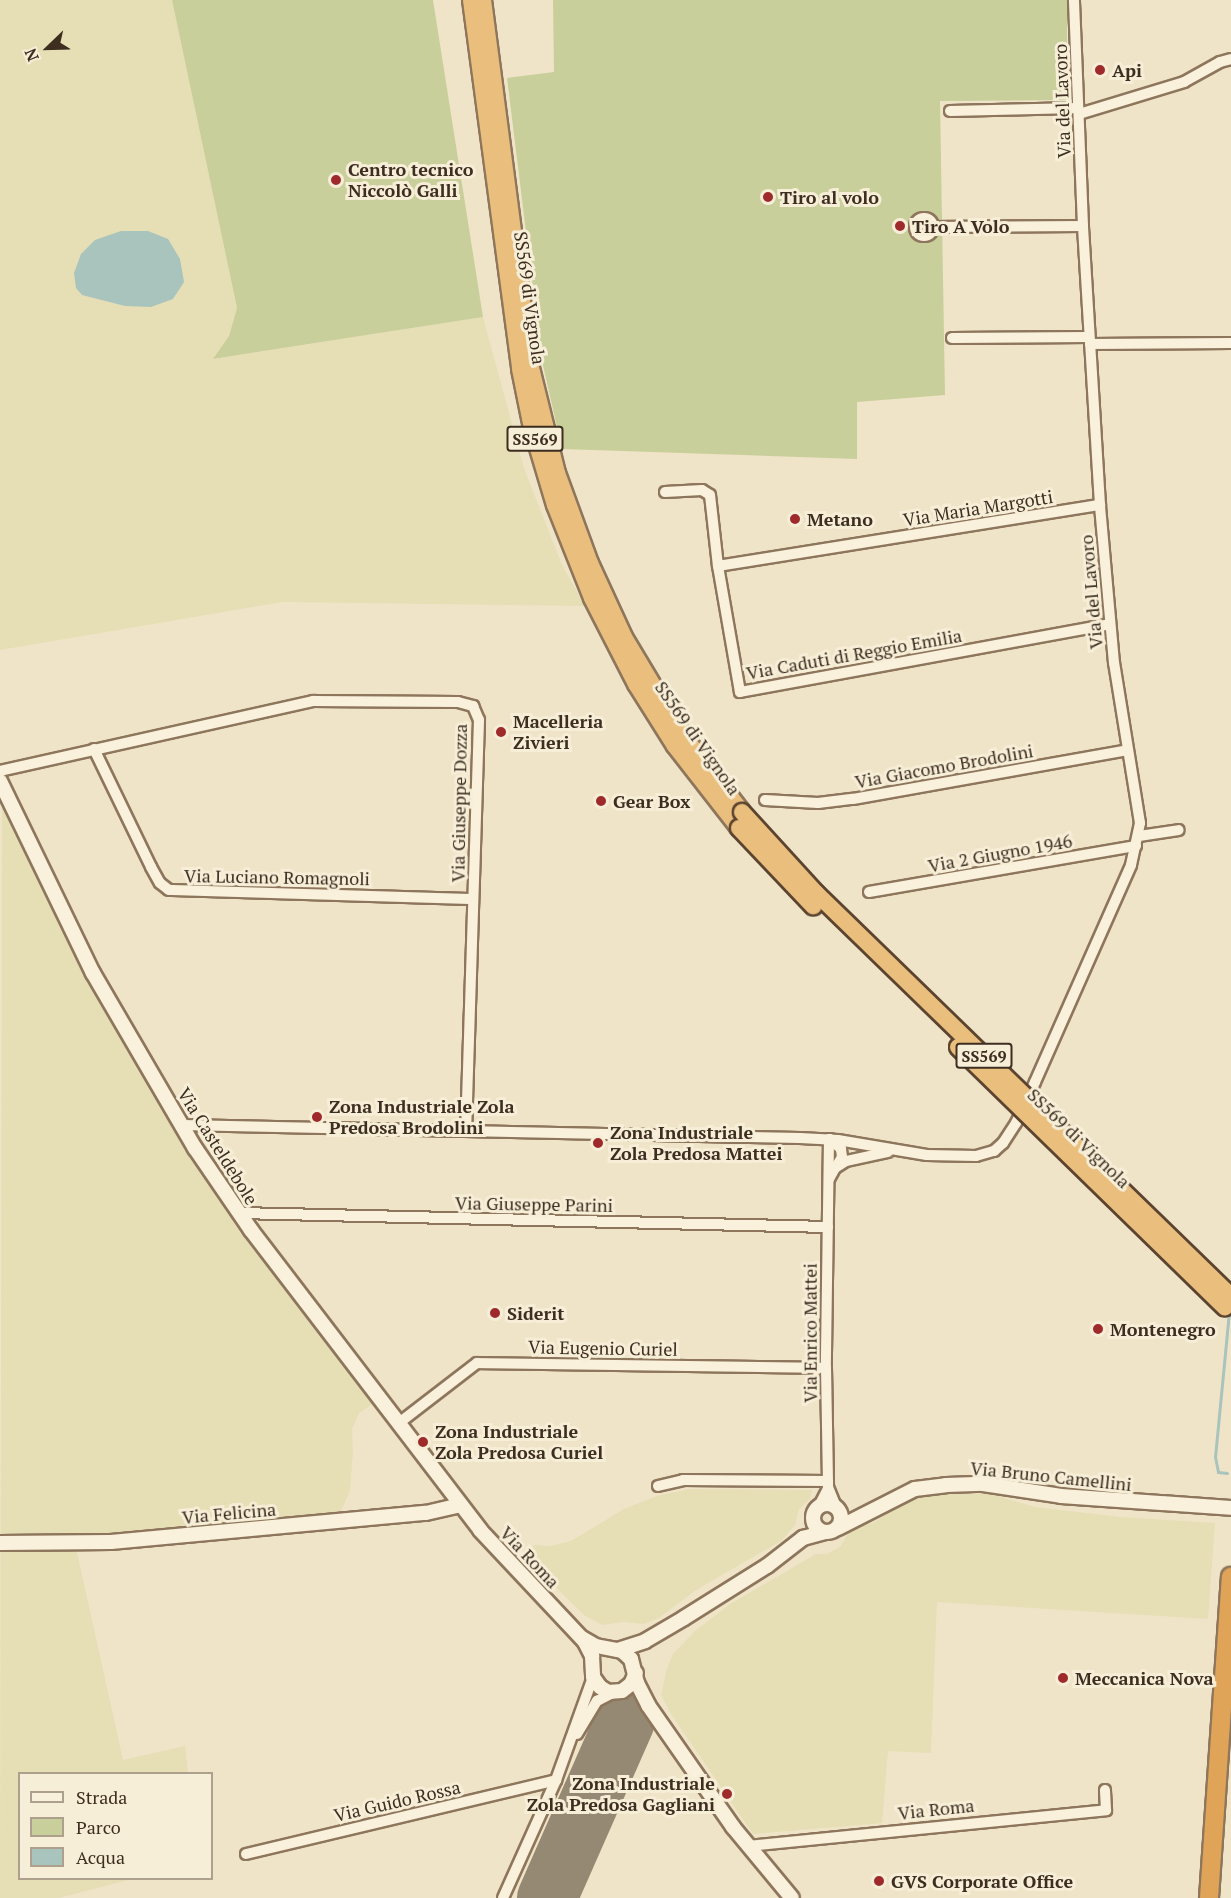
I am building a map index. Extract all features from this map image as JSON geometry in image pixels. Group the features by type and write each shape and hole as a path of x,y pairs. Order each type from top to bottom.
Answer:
{"highway":[{"name":"SS569 di Vignola","path":"471,0 519,369 532,428 555,505 592,598 636,684 675,746 740,820 790,883 1231,1313"},
{"name":"SS569 di Vignola","path":"483,0 531,368 557,473 590,563 624,637 682,734 740,820 1229,1293"},
{"path":"1209,1898 1231,1577"},
{"path":"1221,1898 1231,1754"}],"street":[{"name":"Via del Lavoro","path":"897,1151 976,1156 994,1151 1010,1134 1131,865 1138,841 1139,812 1110,624 1100,505 1083,226 1074,0"},
{"path":"950,111 1078,111 1184,82 1220,62 1231,59"},
{"path":"933,227 1083,226"},
{"path":"952,338 1231,343"},
{"name":"Via Caduti di Reggio Emilia","path":"665,492 702,490 710,495 718,566 740,692 1110,624"},
{"name":"Via Maria Margotti","path":"718,566 1100,505"},
{"name":"Via Giuseppe Dozza","path":"0,771 313,701 458,702 473,706 479,720 466,1131"},
{"name":"Via Luciano Romagnoli","path":"94,749 151,867 160,883 169,890 473,899"},
{"name":"Via Giacomo Brodolini","path":"765,800 819,803 853,800 1128,750"},
{"name":"Via Casteldebole","path":"0,781 93,973 182,1125 239,1213 458,1502"},
{"path":"1138,841 1179,830"},
{"name":"Via 2 Giugno 1946","path":"869,892 1138,841"},
{"path":"182,1125 829,1139 897,1151"},
{"name":"Via Enrico Mattei","path":"829,1139 842,1149 842,1157 829,1179"},
{"name":"Via Enrico Mattei","path":"829,1139 826,1368 828,1484 837,1508"},
{"path":"835,1168 857,1158 897,1151"},
{"name":"Via Giuseppe Parini","path":"239,1213 828,1227"},
{"name":"Via Eugenio Curiel","path":"399,1423 477,1363 826,1368"},
{"path":"658,1486 683,1480 828,1484"},
{"name":"Via Enrico Mattei","path":"819,1506 828,1484"},
{"name":"Via Bruno Camellini","path":"803,1539 831,1530 872,1512 915,1489 974,1484 1061,1497 1231,1508"},
{"name":"Via Felicina","path":"0,1543 111,1542 426,1513 458,1502"},
{"name":"Via Roma","path":"458,1502 500,1553 581,1637 589,1649 600,1687 636,1694 648,1705 748,1846 792,1898"},
{"path":"503,1898 572,1741 600,1655 645,1641 767,1566 803,1539 819,1506 829,1503 853,1514 872,1512"},
{"path":"812,1519 818,1529 831,1530 841,1520 837,1508"},
{"name":"Via Roma","path":"581,1637 596,1646 616,1650 632,1659 648,1705"},
{"path":"572,1741 597,1701 619,1691 633,1681 640,1649 645,1641"},
{"name":"Via Guido Rossa","path":"246,1854 556,1780"},
{"name":"Via Roma","path":"748,1846 1106,1810 1105,1790"}],"shaded area":[{"path":"0,0 172,0 237,308 229,336 214,359 483,317 524,468 562,565 585,606 282,602 0,650"},
{"path":"2,805 80,966 185,1146 239,1231 374,1403 359,1413 352,1429 350,1491 332,1530 151,1547 76,1548 123,1760 185,1746 188,1772 18,1772 18,1880 128,1880 59,1898 0,1898"},
{"path":"689,1489 812,1490 810,1499 799,1509 795,1525 781,1541 696,1590 659,1618 643,1624 623,1622 602,1625 584,1615 529,1561 524,1552 535,1545 551,1546 571,1541 624,1509 657,1496"},
{"path":"920,1491 991,1494 1035,1507 1120,1517 1215,1523 1208,1619 937,1602 931,1753 888,1751 882,1823 753,1834 671,1714 661,1695 667,1668 673,1654 695,1631 730,1604 816,1554 827,1554 840,1547 852,1527 873,1523"}],"green space":[{"name":"Centro tecnico Niccolò Galli","path":"172,0 433,0 483,317 213,359 229,336 237,308"},
{"path":"553,0 1067,0 1067,100 940,101 945,395 857,402 857,459 562,449 542,361 507,78 554,72"}],"water":[{"path":"121,231 148,231 168,239 180,259 184,282 173,299 151,307 125,306 82,295 76,288 74,273 81,254 95,240"}],"waterway":[{"path":"1227,1473 1218,1472 1215,1457 1229,1312"}],"runway":[{"path":"547,1898 625,1721"}],"place":[{"name":"Api","path":"1100,70"},
{"name":"Centro tecnico Niccolò Galli","path":"336,180"},
{"name":"Tiro al volo","path":"768,197"},
{"name":"Tiro A Volo","path":"900,226"},
{"name":"Metano","path":"795,519"},
{"name":"Macelleria Zivieri","path":"501,732"},
{"name":"Gear Box","path":"601,801"},
{"name":"Zona Industriale Zola Predosa Brodolini","path":"317,1117"},
{"name":"Zona Industriale Zola Predosa Mattei","path":"598,1143"},
{"name":"Siderit","path":"495,1313"},
{"name":"Montenegro","path":"1098,1329"},
{"name":"Zona Industriale Zola Predosa Curiel","path":"423,1442"},
{"name":"Meccanica Nova","path":"1063,1678"},
{"name":"Zona Industriale Zola Predosa Gagliani","path":"727,1794"},
{"name":"GVS Corporate Office","path":"879,1881"}]}
